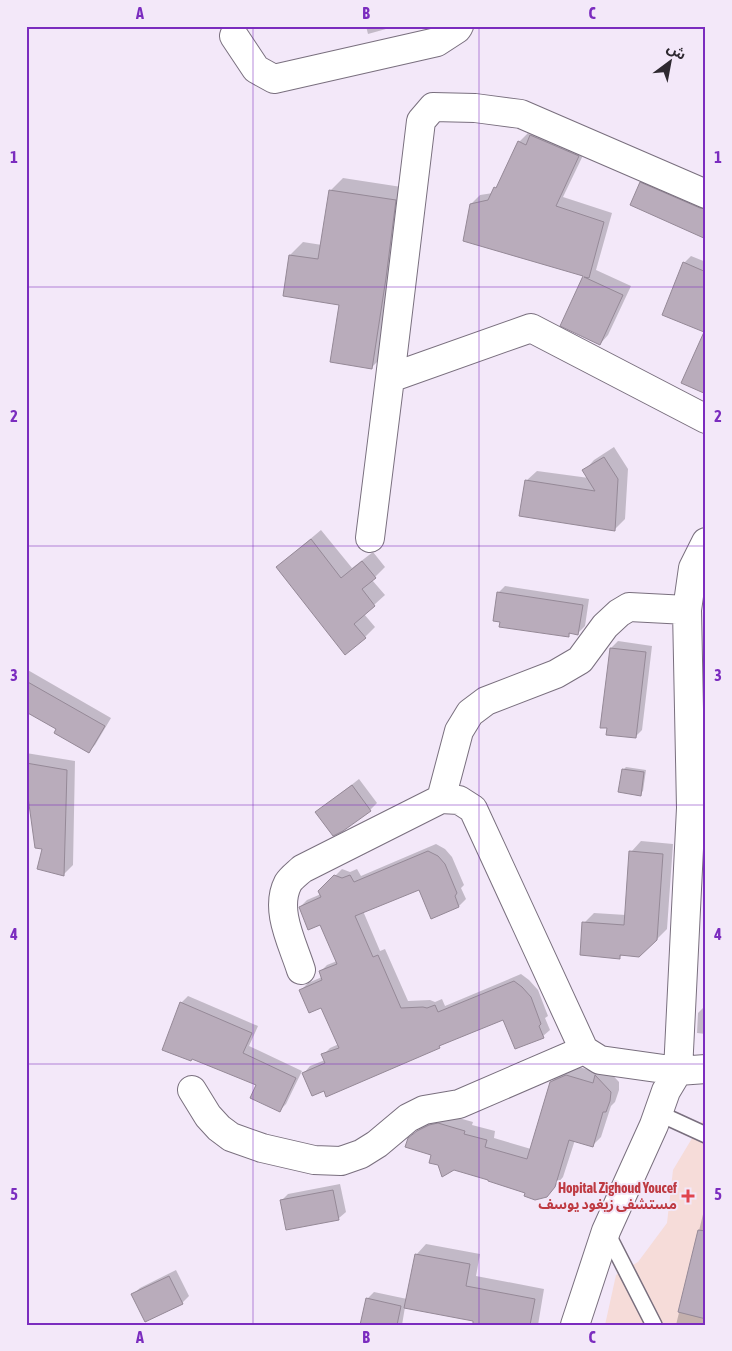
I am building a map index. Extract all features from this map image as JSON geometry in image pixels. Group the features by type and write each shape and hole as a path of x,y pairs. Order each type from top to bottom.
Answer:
{"street":[{"path":"237,29 256,70 274,79 436,42 459,26"},
{"path":"370,538 421,122 433,107 475,108 521,114 706,194"},
{"path":"390,378 532,328 706,419"},
{"path":"575,1325 606,1231 666,1091 678,1071 691,808 687,610 693,568 706,542"},
{"path":"441,799 459,731 470,713 486,701 556,674 580,660 606,626 619,613 629,607 687,610"},
{"path":"301,970 284,916 283,899 288,882 302,869 441,799 459,800 473,809 584,1050 600,1060 678,1071 706,1069"},
{"path":"192,1090 208,1116 231,1137 262,1148 314,1160 341,1161 361,1154 377,1144 408,1118 424,1110 459,1104 584,1050"}],"lane":[{"path":"658,1113 706,1135"},
{"path":"606,1231 654,1325"}],"shaded area":[{"name":"Hopital Zighoud Youcef مستشفى زيغود يوسف","path":"706,1115 706,1325 605,1325 616,1275 638,1262 667,1223 673,1170"}],"building":[{"path":"530,135 579,156 556,206 604,222 589,278 584,277 623,295 600,345 560,326 583,276 463,241 470,204 488,200 494,187 496,188 518,141 526,145"},
{"path":"640,182 706,209 706,239 630,205"},
{"path":"329,190 396,200 372,369 330,362 339,305 283,296 289,255 318,259"},
{"path":"683,262 706,272 706,394 681,383 704,332 662,315"},
{"path":"604,457 618,479 615,531 519,516 525,480 595,491 582,470"},
{"path":"311,539 341,578 362,561 376,578 362,589 375,606 354,624 366,638 345,655 276,567"},
{"path":"497,592 583,605 578,635 569,633 569,637 499,627 500,622 493,621"},
{"path":"610,648 646,652 636,738 606,735 607,728 600,728"},
{"path":"26,681 105,726 89,753 54,733 56,729 26,712"},
{"path":"26,763 67,770 64,876 37,869 42,849 35,848 28,797 26,797"},
{"path":"622,769 644,772 641,796 618,792"},
{"path":"352,785 371,811 333,836 315,812"},
{"path":"428,851 438,856 445,864 457,893 455,896 459,907 431,919 419,890 355,916 373,957 378,955 401,1008 427,1008 435,1005 438,1012 514,981 531,997 544,1038 515,1049 503,1020 439,1046 440,1048 326,1097 324,1091 312,1096 302,1073 325,1063 321,1054 339,1048 321,1008 309,1013 299,990 322,980 319,971 337,964 320,925 308,930 299,907 321,897 318,891 334,875 342,878 350,875 354,882"},
{"path":"629,851 663,854 657,940 639,957 620,955 620,959 580,955 582,922 624,925"},
{"path":"180,1002 252,1033 243,1053 296,1078 280,1112 250,1098 256,1085 192,1059 191,1061 162,1050"},
{"path":"566,1075 593,1083 595,1075 611,1092 610,1101 606,1112 603,1112 593,1147 569,1140 555,1187 547,1197 535,1200 524,1196 525,1193 454,1170 442,1177 438,1165 429,1163 431,1155 405,1147 408,1138 417,1131 438,1123 465,1131 464,1134 487,1140 485,1147 527,1159 550,1082"},
{"path":"333,1190 339,1220 286,1230 280,1200"},
{"path":"698,1230 706,1231 706,1319 678,1312"},
{"path":"415,1254 470,1264 466,1286 535,1299 530,1325 473,1325 473,1321 404,1308"},
{"path":"169,1276 183,1304 145,1322 131,1294"},
{"path":"366,1298 401,1306 397,1325 360,1325"}],"place":[{"name":"Hopital Zighoud Youcef مستشفى زيغود يوسف","path":"688,1196"}]}
